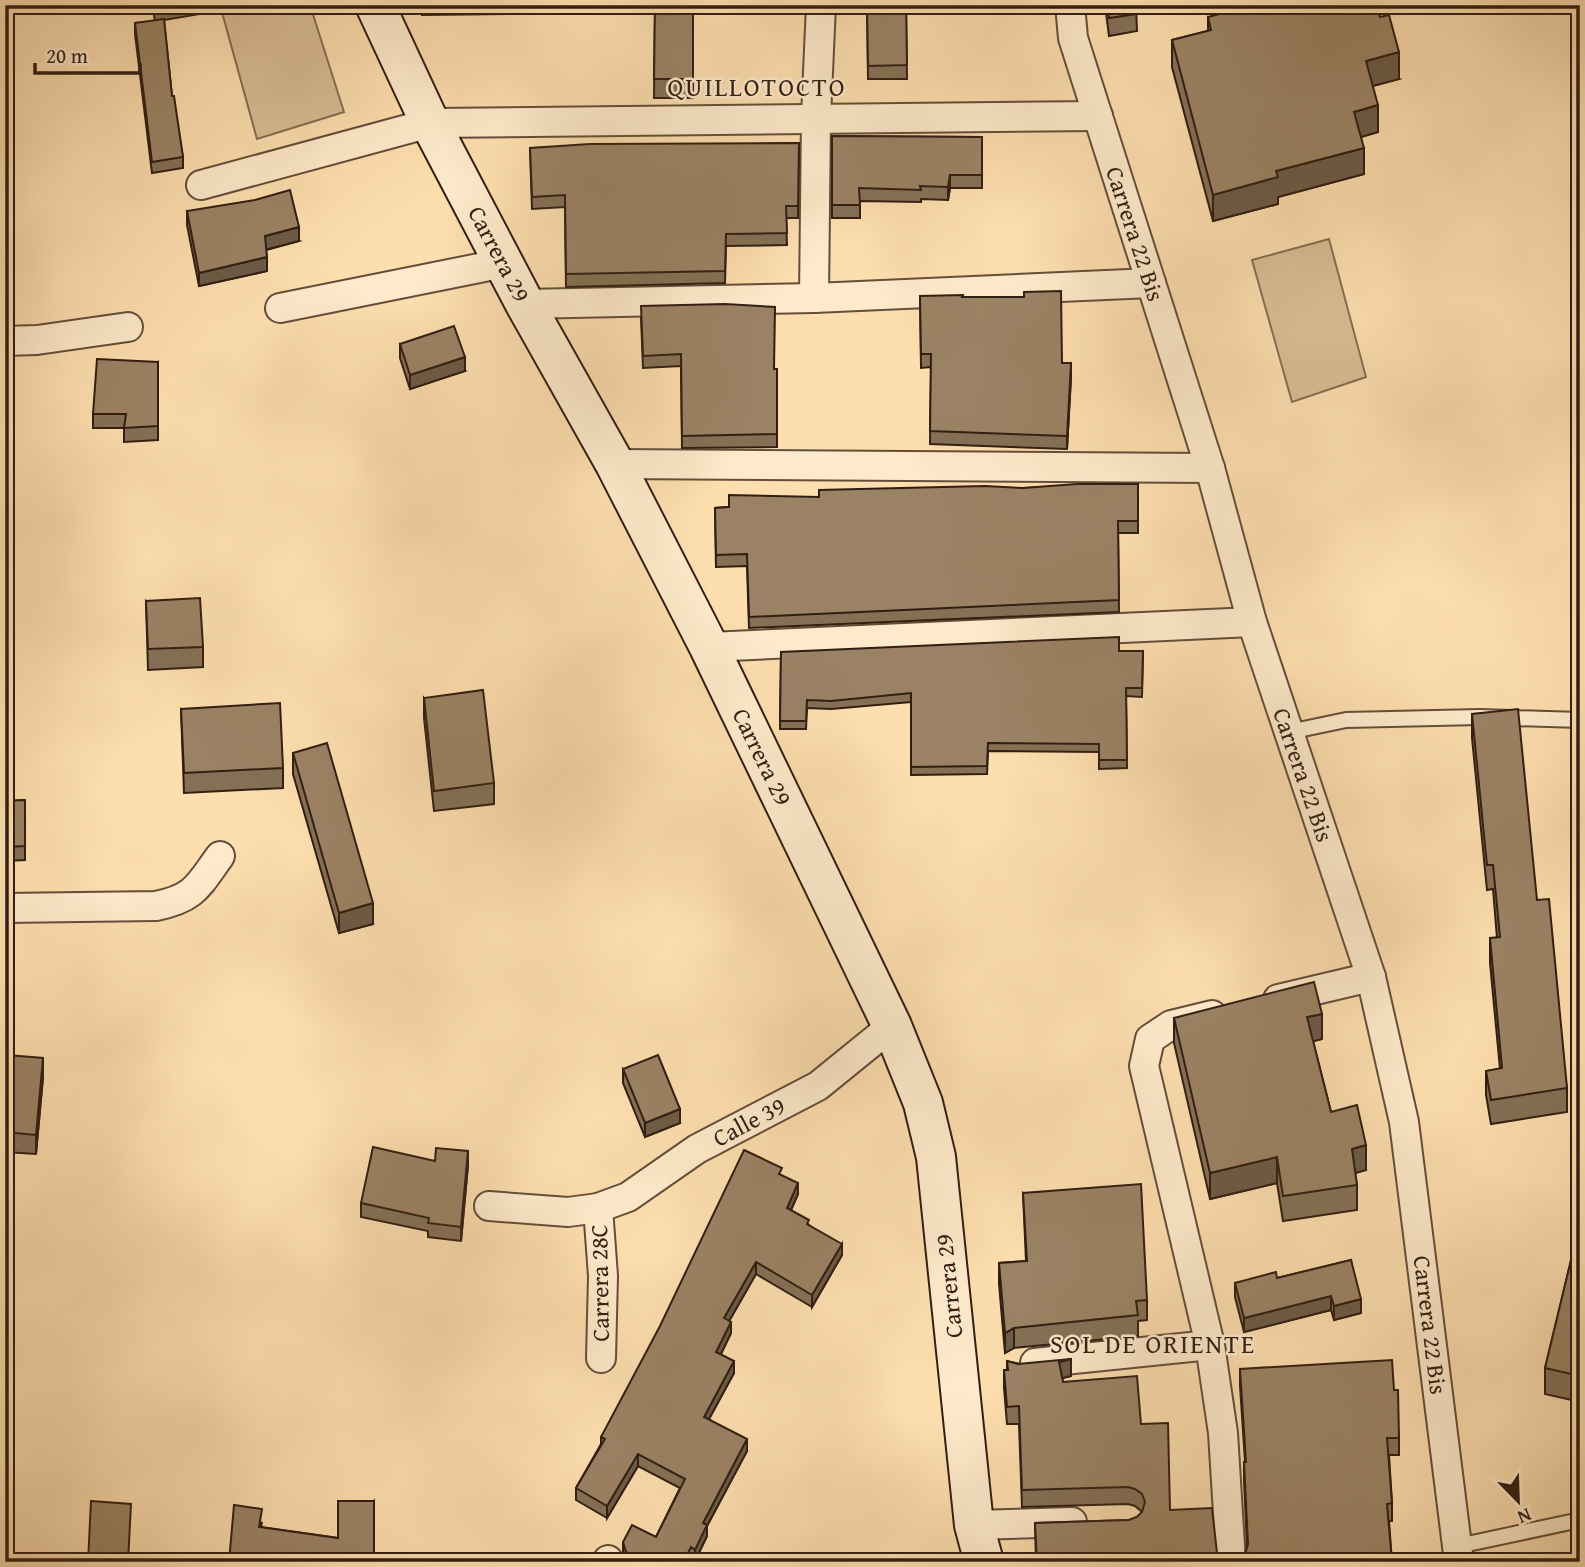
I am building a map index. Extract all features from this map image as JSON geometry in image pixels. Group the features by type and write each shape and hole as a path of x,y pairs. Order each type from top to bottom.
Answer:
{"street":[{"name":"Carrera 29","path":"360,5 495,264 513,311 696,657 884,1032 923,1103 936,1157 974,1543 984,1562"},
{"name":"Carrera 29","path":"375,5 424,124"},
{"path":"814,298 816,117 821,5"},
{"name":"Carrera 22 Bis","path":"1070,5 1073,38 1210,468 1252,622 1371,976 1404,1122 1458,1554"},
{"path":"201,184 424,124 816,117 1098,116"},
{"name":"Carrera 29","path":"495,264 525,304 615,464 709,648 884,1032"},
{"path":"280,308 495,264"},
{"path":"525,304 814,298 1151,283"},
{"path":"5,341 37,340 128,327"},
{"path":"615,464 1210,468"},
{"path":"709,648 1252,622"},
{"path":"5,908 156,905 177,901 195,891 220,856"},
{"path":"1231,1562 1223,1433 1210,1345 1144,1066 1150,1039 1171,1025 1371,976"},
{"name":"Calle 39","path":"489,1206 568,1212 598,1208 628,1197 697,1149 818,1086 884,1032"},
{"name":"Carrera 28C","path":"598,1208 603,1289 601,1358"},
{"path":"1016,1365 1210,1345"},
{"path":"974,1543 1100,1522"}],"lane":[{"path":"1289,732 1346,720 1480,717 1580,720"},
{"path":"1458,1554 1580,1520"}],"shaded area":[{"path":"220,5 310,5 344,112 257,139"},
{"path":"1329,239 1366,377 1292,402 1252,260"}],"building":[{"path":"655,5 693,5 693,79 654,79"},
{"path":"867,5 906,5 907,65 868,66"},
{"path":"1107,5 1136,5 1137,14 1109,18"},
{"path":"1253,5 1377,5 1380,17 1389,15 1399,52 1366,61 1378,105 1354,112 1364,148 1276,171 1278,177 1213,195 1172,40 1211,30 1208,17"},
{"path":"164,19 172,96 183,157 152,162 135,23"},
{"path":"832,136 982,137 982,175 950,175 948,187 920,186 921,190 859,188 860,205 832,205"},
{"path":"799,143 798,206 786,206 787,233 726,234 725,271 566,274 565,195 532,197 530,148 590,144"},
{"path":"290,190 299,227 265,236 267,257 199,273 187,211 255,200"},
{"path":"1061,291 1062,363 1071,363 1067,436 930,431 931,354 921,354 920,296 1024,297 1024,292"},
{"path":"725,304 775,307 777,434 682,436 681,354 643,356 641,306"},
{"path":"454,326 465,357 410,375 400,344"},
{"path":"97,359 158,362 158,426 124,428 126,414 93,414"},
{"path":"1077,484 1138,484 1138,521 1118,521 1119,600 749,617 747,554 716,555 715,508 729,507 729,495 819,497 819,490 985,486 1023,488"},
{"path":"200,598 203,647 148,649 146,601"},
{"path":"1119,637 1119,651 1143,651 1142,688 1126,688 1127,760 1099,760 1099,744 988,743 987,766 911,767 911,693 831,701 807,700 806,721 780,721 781,652"},
{"path":"483,690 494,783 434,791 424,698"},
{"path":"280,703 283,768 184,773 181,709"},
{"path":"1518,709 1537,900 1549,899 1567,1088 1491,1100 1486,1071 1502,1068 1490,938 1500,937 1493,865 1487,865 1472,714"},
{"path":"327,743 373,903 339,913 293,753"},
{"path":"25,800 25,846 5,847 5,801"},
{"path":"1314,982 1322,1014 1307,1017 1331,1112 1357,1105 1366,1145 1352,1149 1357,1185 1283,1196 1277,1157 1210,1173 1174,1018"},
{"path":"7,1055 43,1058 36,1135 5,1132"},
{"path":"658,1055 680,1109 645,1123 623,1069"},
{"path":"373,1147 435,1161 436,1148 468,1151 461,1227 428,1223 429,1218 361,1203"},
{"path":"744,1150 782,1168 779,1174 798,1183 787,1208 809,1220 807,1224 842,1244 812,1295 756,1262 724,1318 731,1322 716,1352 734,1361 704,1417 747,1439 703,1523 707,1525 695,1550 691,1547 688,1553 706,1562 647,1562 626,1552 623,1542 632,1525 656,1537 685,1479 638,1454 607,1506 576,1488 605,1439 601,1437 660,1326"},
{"path":"1141,1184 1147,1300 1136,1301 1138,1315 1014,1328 1005,1333 999,1263 1027,1261 1023,1193"},
{"path":"1580,1223 1580,1376 1545,1368"},
{"path":"1351,1260 1361,1299 1334,1306 1331,1296 1244,1318 1235,1283 1276,1272 1277,1278"},
{"path":"1071,1359 1059,1362 1063,1382 1137,1376 1141,1424 1168,1423 1170,1510 1212,1508 1217,1553 1223,1559 1231,1561 1241,1558 1248,1544 1240,1369 1392,1360 1394,1390 1398,1390 1399,1438 1387,1438 1392,1503 1387,1504 1392,1562 1037,1562 1035,1523 1129,1520 1142,1512 1145,1502 1142,1494 1128,1487 1022,1490 1019,1406 1007,1407 1004,1370 1008,1370 1007,1361 1018,1364"},
{"path":"91,1501 131,1504 128,1562 88,1562"},
{"path":"338,1501 374,1501 374,1556 368,1556 368,1562 229,1562 234,1505 262,1509 259,1527 338,1538"}],"district":[{"name":"QUILLOTOCTO","path":"757,87"},
{"name":"SOL DE ORIENTE","path":"1153,1344"}]}
